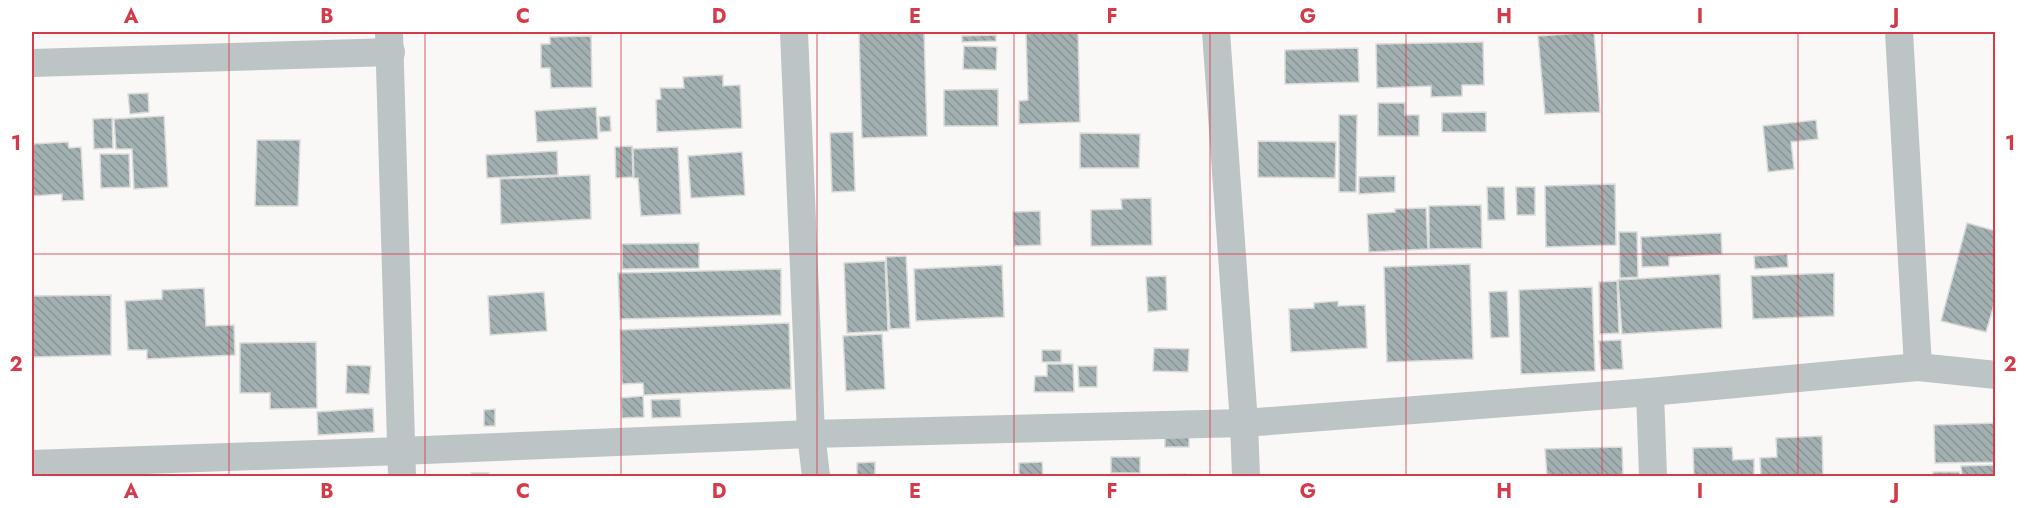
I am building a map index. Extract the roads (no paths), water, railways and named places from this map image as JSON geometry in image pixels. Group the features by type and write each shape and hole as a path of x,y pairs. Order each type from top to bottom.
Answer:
{"street":[{"path":"794,32 811,434 816,477"},
{"path":"1215,32 1246,477"},
{"path":"1899,32 1918,368"},
{"path":"32,63 390,42 401,464"},
{"path":"32,464 401,464 811,434 1244,423 1650,392 1918,368 1995,375"},
{"path":"1650,392 1653,477"}]}
